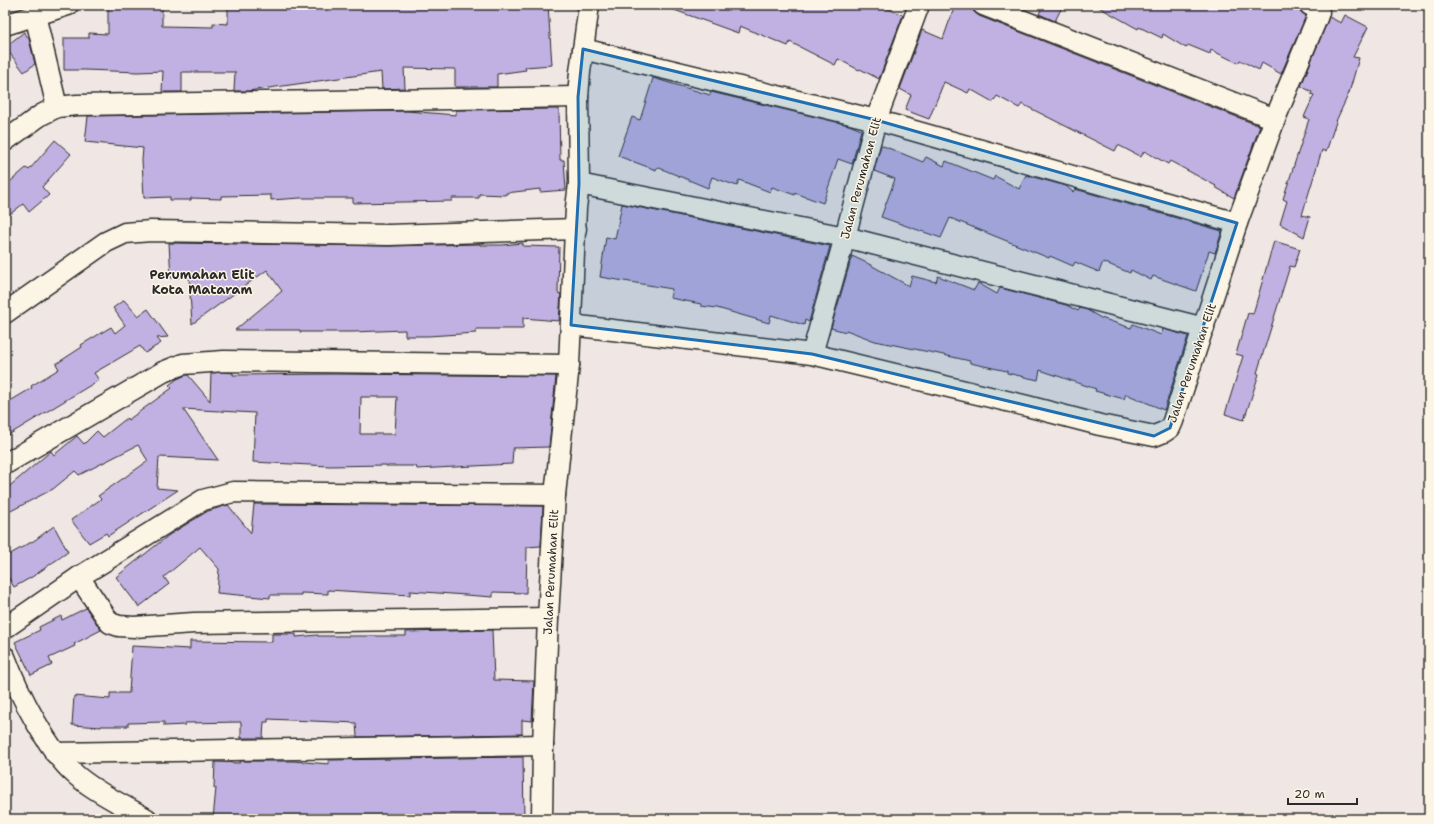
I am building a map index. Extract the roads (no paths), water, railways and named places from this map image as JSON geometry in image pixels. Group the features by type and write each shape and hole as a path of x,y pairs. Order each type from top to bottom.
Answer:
{"street":[{"path":"5,25 68,5"},
{"name":"Jalan Perumahan Elit","path":"542,819 543,745 548,618 555,495 569,365 576,208 579,184 578,96 589,5"},
{"name":"Jalan Perumahan Elit","path":"812,354 876,120 919,5"},
{"path":"983,5 1275,119"},
{"name":"Jalan Perumahan Elit","path":"571,326 812,354 1100,425 1154,436 1164,432 1170,428 1173,421 1237,223 1313,12"},
{"path":"35,15 56,107"},
{"path":"584,49 876,120 1237,223"},
{"path":"5,141 41,114 56,107 85,104 578,96"},
{"path":"579,184 845,237 1204,328"},
{"path":"5,313 106,242 126,233 151,231 389,235 576,229"},
{"path":"5,464 163,372 183,364 224,362 569,365"},
{"path":"5,628 79,577 203,500 233,492 555,495"},
{"path":"79,577 110,623 119,626 134,627 202,623 548,618"},
{"path":"5,657 15,682 55,753 76,775 88,784 147,819"},
{"path":"55,753 543,745"}],"district":[{"name":"Perumahan Elit Kota Mataram","path":"202,282"}]}
